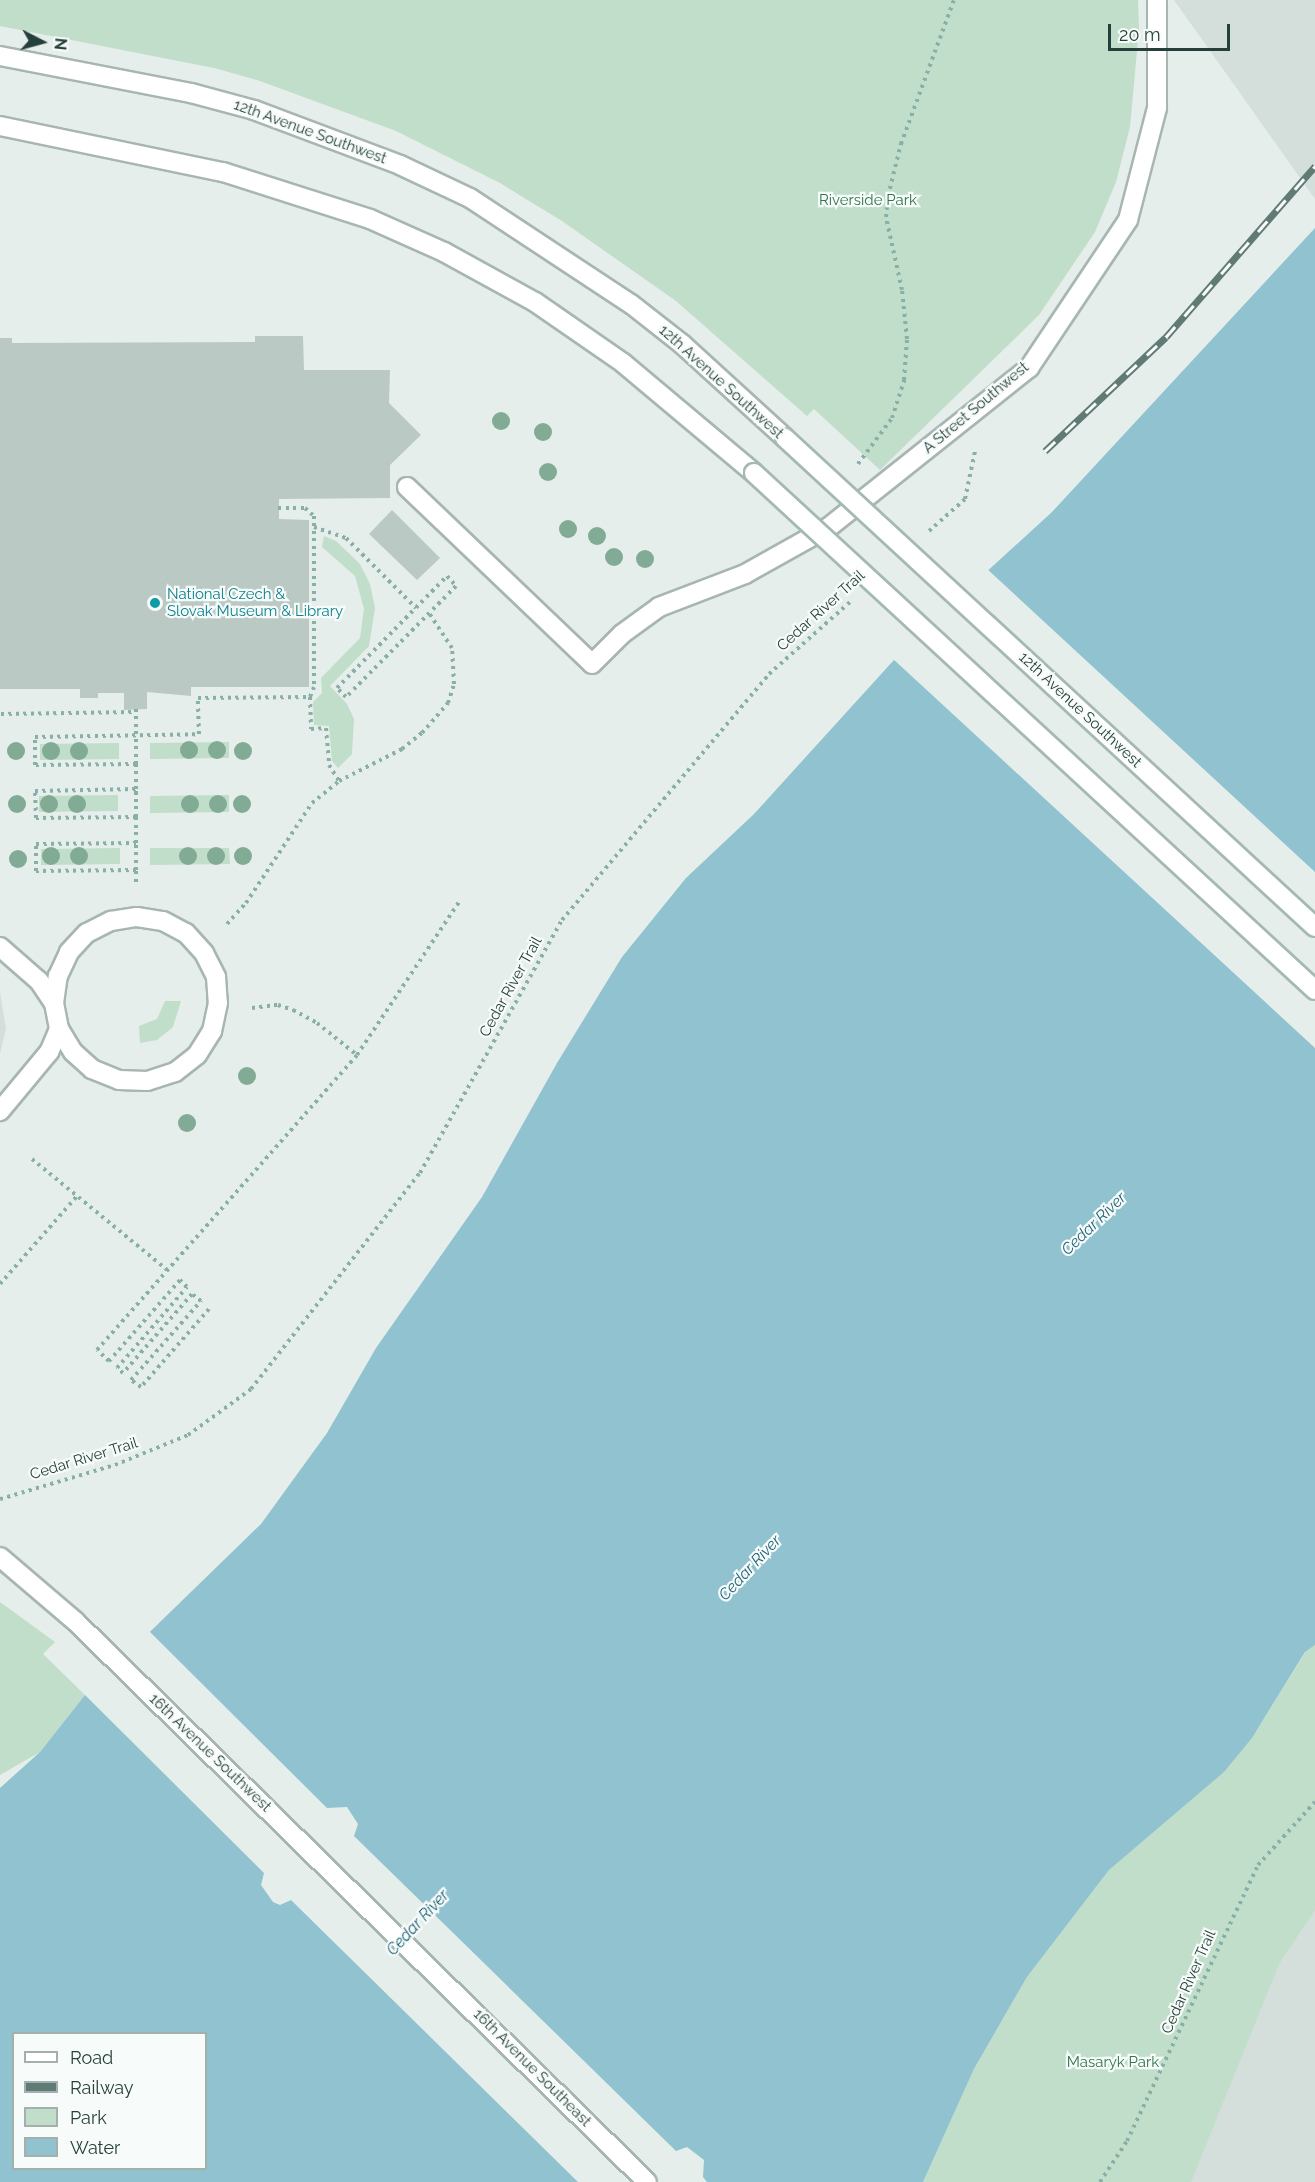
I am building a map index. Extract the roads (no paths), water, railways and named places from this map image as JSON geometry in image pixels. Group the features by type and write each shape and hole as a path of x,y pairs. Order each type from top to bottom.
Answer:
{"main road":[{"name":"A Street Southwest","path":"407,487 592,664 622,634 659,607 745,574 829,527 1029,368 1128,220 1156,108 1157,0"},
{"name":"12th Avenue Southwest","path":"0,56 150,84 254,110 400,165 470,198 631,304 682,344 1315,927"},
{"path":"0,126 137,152 233,175 359,215 444,252 535,302 623,363 754,473 1315,990"},
{"path":"0,946 39,981 54,1003 60,1029 73,1052 92,1069 119,1080 147,1081 174,1072 197,1055 212,1031 218,1004 216,977 204,953 186,933 163,921 137,917 111,921 87,933 69,952 58,976 54,1003"},
{"path":"0,1111 49,1052 60,1029"},
{"name":"16th Avenue Southwest","path":"0,1557 75,1621 417,1953"},
{"name":"16th Avenue Southeast","path":"417,1953 647,2182"}],"water":[{"name":"Cedar River","path":"1315,228 1315,1645 1305,1652 1252,1738 1224,1772 1109,1870 1027,1977 974,2069 923,2182 0,2182 0,1788 40,1752 85,1695 261,1524 327,1433 376,1348 482,1197 557,1063 622,957 686,878 754,814 913,639 1052,512"}],"railway":[{"path":"1045,451 1166,337 1315,166"}],"place":[{"name":"National Czech & Slovak Museum & Library","path":"155,603"}],"park label":[{"name":"Riverside Park","path":"868,201"},
{"name":"Masaryk Park","path":"1113,2063"}]}
